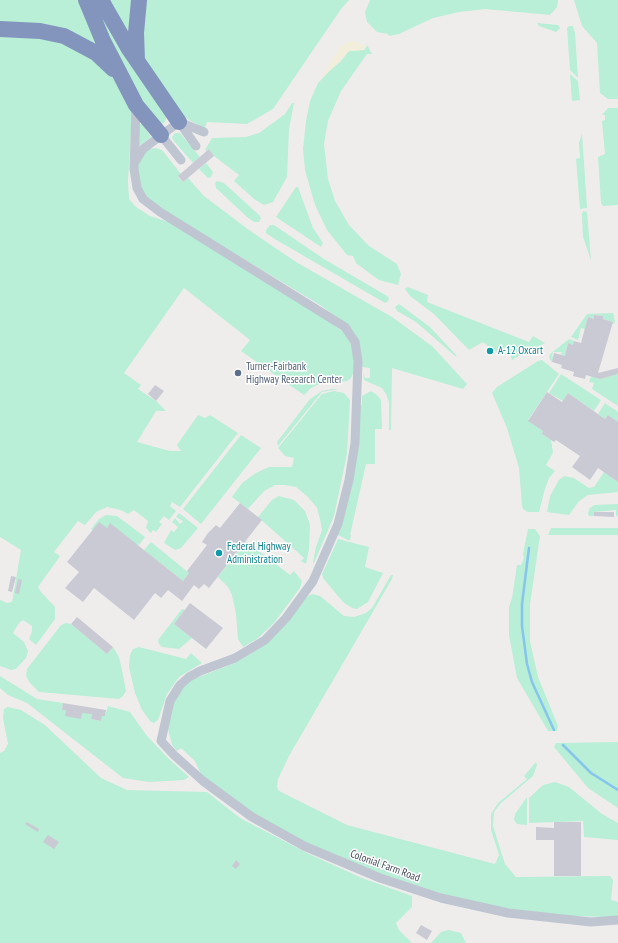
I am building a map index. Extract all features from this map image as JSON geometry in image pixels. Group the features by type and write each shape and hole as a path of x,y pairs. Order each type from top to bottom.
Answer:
{"highway":[{"path":"86,0 103,41 136,105 161,135"},
{"path":"101,0 138,62 179,122"},
{"path":"138,62 136,33 139,0"},
{"path":"0,29 40,30 64,36 96,53 122,79"}],"street":[{"path":"134,164 137,115 136,105"},
{"path":"179,122 204,132"},
{"path":"134,164 143,149 179,122"},
{"path":"179,122 196,146"},
{"path":"161,135 181,160"},
{"name":"Colonial Farm Road","path":"134,164 137,188 147,203 345,327 355,342 358,361 355,443 349,480 338,524 313,581 286,618 265,640 246,653 189,677 175,692 166,713 161,741 203,781 252,817 304,846 380,878 441,898 508,913 591,922 618,920"}],"green space":[{"path":"0,0 83,0 107,59 84,41 0,26"},
{"path":"95,0 167,115 165,122 162,124 158,124 120,68"},
{"path":"106,0 134,0 130,41"},
{"path":"143,0 349,0 341,9 273,109 247,124 207,122 205,128 189,120 177,111 142,60"},
{"path":"370,0 558,0 557,7 550,15 485,9 459,12 433,18 399,34 389,36 388,34 377,32 367,22 365,12"},
{"path":"574,0 618,0 618,99 608,99 600,93 597,43 582,26"},
{"path":"537,23 558,25 560,28 556,32 539,26"},
{"path":"569,26 573,26 575,33 578,78 570,70 567,28"},
{"path":"0,32 64,40 109,72 130,103 132,114 128,181 129,199 136,207 150,216 169,222 324,318 345,333 349,339 353,352 354,371 351,378 347,381 319,384 311,388 304,395 241,351 250,340 184,288 124,373 141,385 138,389 156,401 166,411 156,411 137,442 170,451 181,451 177,445 198,415 205,418 210,415 238,433 180,507 172,502 170,506 176,511 169,520 164,516 159,522 162,524 156,532 153,530 151,533 146,528 148,521 134,510 128,514 121,510 107,507 96,512 85,525 78,521 54,552 60,556 38,587 55,607 55,619 36,645 29,639 32,626 23,620 19,623 13,633 24,642 28,651 26,658 16,669 11,670 0,666 0,600 7,603 12,602 21,550 0,537"},
{"path":"366,43 372,54 367,54 341,91 328,121 324,144 328,179 335,201 349,225 369,246 397,264 401,274 398,285 379,280 356,263 353,256 347,255 327,230 315,205 305,170 303,149 306,121 310,101 318,83 349,51 364,50 367,46"},
{"path":"570,74 578,81 580,100 572,101"},
{"path":"292,103 294,103 289,129 287,177 273,202 264,205 254,199 234,181 239,175 214,156 209,149 207,151 205,150 212,138 246,137 259,133 285,114"},
{"path":"608,108 618,108 618,205 603,206 601,203 598,157 605,154 602,121 605,120 605,115 602,115"},
{"path":"140,124 142,124 151,137 138,147"},
{"path":"175,133 180,133 200,157 193,163 173,140 172,137"},
{"path":"582,133 587,208 580,209 576,159 580,158 579,143"},
{"path":"156,148 162,150 181,174 178,177 183,182 188,178 204,196 249,230 296,262 392,317 432,346 467,384 463,389 392,368 391,430 389,430 389,402 386,394 382,388 364,380 363,372 365,378 370,378 370,368 362,367 346,324 320,305 176,218 146,197 138,184 137,172 139,160 149,149"},
{"path":"206,163 213,172 211,177 208,178 199,169"},
{"path":"217,181 224,183 259,215 261,218 259,222 254,222 247,217 216,188 215,183"},
{"path":"296,187 298,187 313,228 323,243 321,247 276,217"},
{"path":"583,211 587,212 591,260 583,237"},
{"path":"270,225 274,225 324,259 387,296 389,298 388,301 385,303 273,238 266,233 266,230"},
{"path":"408,287 428,295 427,302 529,342 533,336 545,343 537,348 535,346 512,360 509,351 501,353 494,351 483,342 469,350 434,314 410,296 405,289"},
{"path":"399,304 430,327 457,356 455,356 416,322 397,311 395,307"},
{"path":"613,313 615,321 614,325 613,322 603,319 603,316 595,315 594,319 588,317 585,329 581,328 578,340 571,337 587,314"},
{"path":"569,339 574,341 573,345 568,343 565,356 560,354 563,352 553,352 552,362 549,357 550,354"},
{"path":"542,360 559,374 528,420 543,431 542,434 551,440 553,453 546,465 555,471 549,478 539,512 528,512 523,509 522,505 519,468 507,428 492,393 497,387 538,361"},
{"path":"561,374 601,400 594,411 568,393 563,401 549,393"},
{"path":"618,374 618,406 592,389 594,383 589,382 591,376 600,379"},
{"path":"339,389 322,392 278,446 277,442 310,399 322,391"},
{"path":"334,391 344,393 350,400 347,454 334,516 314,563 316,547 322,530 320,519 317,508 308,497 296,487 275,485 264,491 248,509 232,497 242,483 256,473 269,467 292,467 294,458 285,456 278,448 322,394"},
{"path":"371,391 381,400 382,429 375,429 375,464 366,464 350,540 348,540 338,535 360,405 362,405 362,396"},
{"path":"605,403 618,412 618,422 608,415 605,419 598,414"},
{"path":"241,435 261,448 201,524 183,509"},
{"path":"604,472 618,482 618,492 588,495 579,501 569,515 547,512 550,496 559,480 564,476 574,478 589,488 594,487"},
{"path":"279,496 294,500 305,511 310,525 309,549 306,564 301,561 304,558 258,517 272,500"},
{"path":"618,504 618,516 616,516 616,510 594,512 594,516 589,516 588,514 589,509 594,505"},
{"path":"179,513 198,528 181,548 175,550 164,543 171,530 174,532 178,527 172,522 175,518 180,524 183,521 176,517"},
{"path":"106,515 117,516 145,537 138,546 111,524 107,528 91,529 99,519"},
{"path":"551,528 618,528 618,535 548,535"},
{"path":"528,529 535,529 540,536 530,604 530,641 538,677 558,726 557,731 548,731 517,678 509,635 509,607 512,598 517,565 521,565 524,558 523,554"},
{"path":"338,539 369,547 365,567 383,573 368,602 357,609 352,608 343,602 323,578 322,574"},
{"path":"246,541 290,575 294,571 302,581 300,588 274,623 257,639 243,647 238,639 236,614 232,595 228,587 218,577"},
{"path":"151,542 189,573 183,581 144,550"},
{"path":"391,575 393,575 392,579 289,756 278,779 277,787 279,791 347,825 495,864 499,855 491,830 491,814 498,803 527,779 524,776 536,762 537,765 533,776 500,804 494,812 493,826 505,864 516,877 610,876 613,880 611,900 618,902 618,916 547,915 488,906 380,875 290,835 249,812 202,777 195,761 181,748 177,751 172,745 168,729 172,707 181,689 191,680 235,663 252,653 266,643 305,598 312,594 320,596 344,616 354,617 366,613 372,608"},
{"path":"182,609 185,610 174,624 192,638 179,649 162,647 158,640"},
{"path":"66,623 71,624 107,654 113,647 119,657 126,691 119,699 39,692 30,683 26,676 27,669 61,625"},
{"path":"139,647 186,659 191,653 202,663 179,677 167,694 158,720 154,723 151,722 142,710 135,693 129,667 130,655 133,649"},
{"path":"0,676 37,699 63,703 62,709 92,714 91,719 101,721 102,716 105,716 108,706 130,712 147,736 189,777 184,780 149,782 123,778 27,703 8,695 0,688"},
{"path":"8,707 21,710 45,725 101,778 127,790 207,792 240,818 307,853 362,878 412,896 412,907 396,923 399,930 412,943 0,943 0,753 4,751 8,744 3,718 4,709"},
{"path":"618,742 618,808 588,788 554,747 556,743"},
{"path":"555,782 569,787 602,814 618,823 618,840 584,837 583,821 529,823 529,798 543,785"},
{"path":"527,797 527,825 517,824 514,820 515,814"},
{"path":"449,930 461,933 466,943 431,943 441,932"}],"sand":[{"path":"355,41 367,46 364,50 349,51 340,62 320,79 340,47 347,42"}],"building":[{"path":"209,149 214,156 183,182 178,176"},
{"path":"594,315 603,316 603,319 613,322 598,373 618,368 618,374 600,379 586,375 585,379 573,376 574,372 561,368 562,365 552,362 554,353 565,356 568,343 573,345 574,341 581,343 588,317 594,319"},
{"path":"155,385 164,391 156,401 148,394"},
{"path":"547,392 562,402 568,393 605,419 608,415 618,422 618,482 598,468 590,480 572,467 580,456 556,440 554,442 542,434 543,431 528,421"},
{"path":"240,503 262,520 209,588 204,584 199,589 194,585 182,601 168,590 161,598 155,593 134,620 94,588 83,602 65,588 79,572 67,562 99,522 107,528 110,523 183,581 189,573 187,571 207,545 202,542 208,533 216,525 220,528"},
{"path":"594,512 614,512 614,517 594,516"},
{"path":"11,576 16,577 12,592 8,591"},
{"path":"18,579 22,580 19,594 15,593"},
{"path":"190,603 223,628 206,649 174,624"},
{"path":"77,617 113,647 107,654 71,624"},
{"path":"63,703 106,710 105,716 102,716 101,721 91,719 92,714 82,713 81,719 65,716 66,710 62,710"},
{"path":"27,822 39,829 38,832 25,824"},
{"path":"554,822 581,822 581,876 554,876 554,840 536,840 536,827 554,828"},
{"path":"48,835 59,842 54,849 43,842"},
{"path":"236,860 240,864 236,869 232,866"},
{"path":"421,925 432,931 427,940 416,933"}],"waterway":[{"path":"529,548 522,604 522,626 527,664 532,682 554,730"},
{"path":"563,745 591,773 618,790"}],"place":[{"name":"A-12 Oxcart","path":"490,351"},
{"name":"Turner-Fairbank Highway Research Center","path":"238,373"},
{"name":"Federal Highway Administration","path":"219,553"}]}
